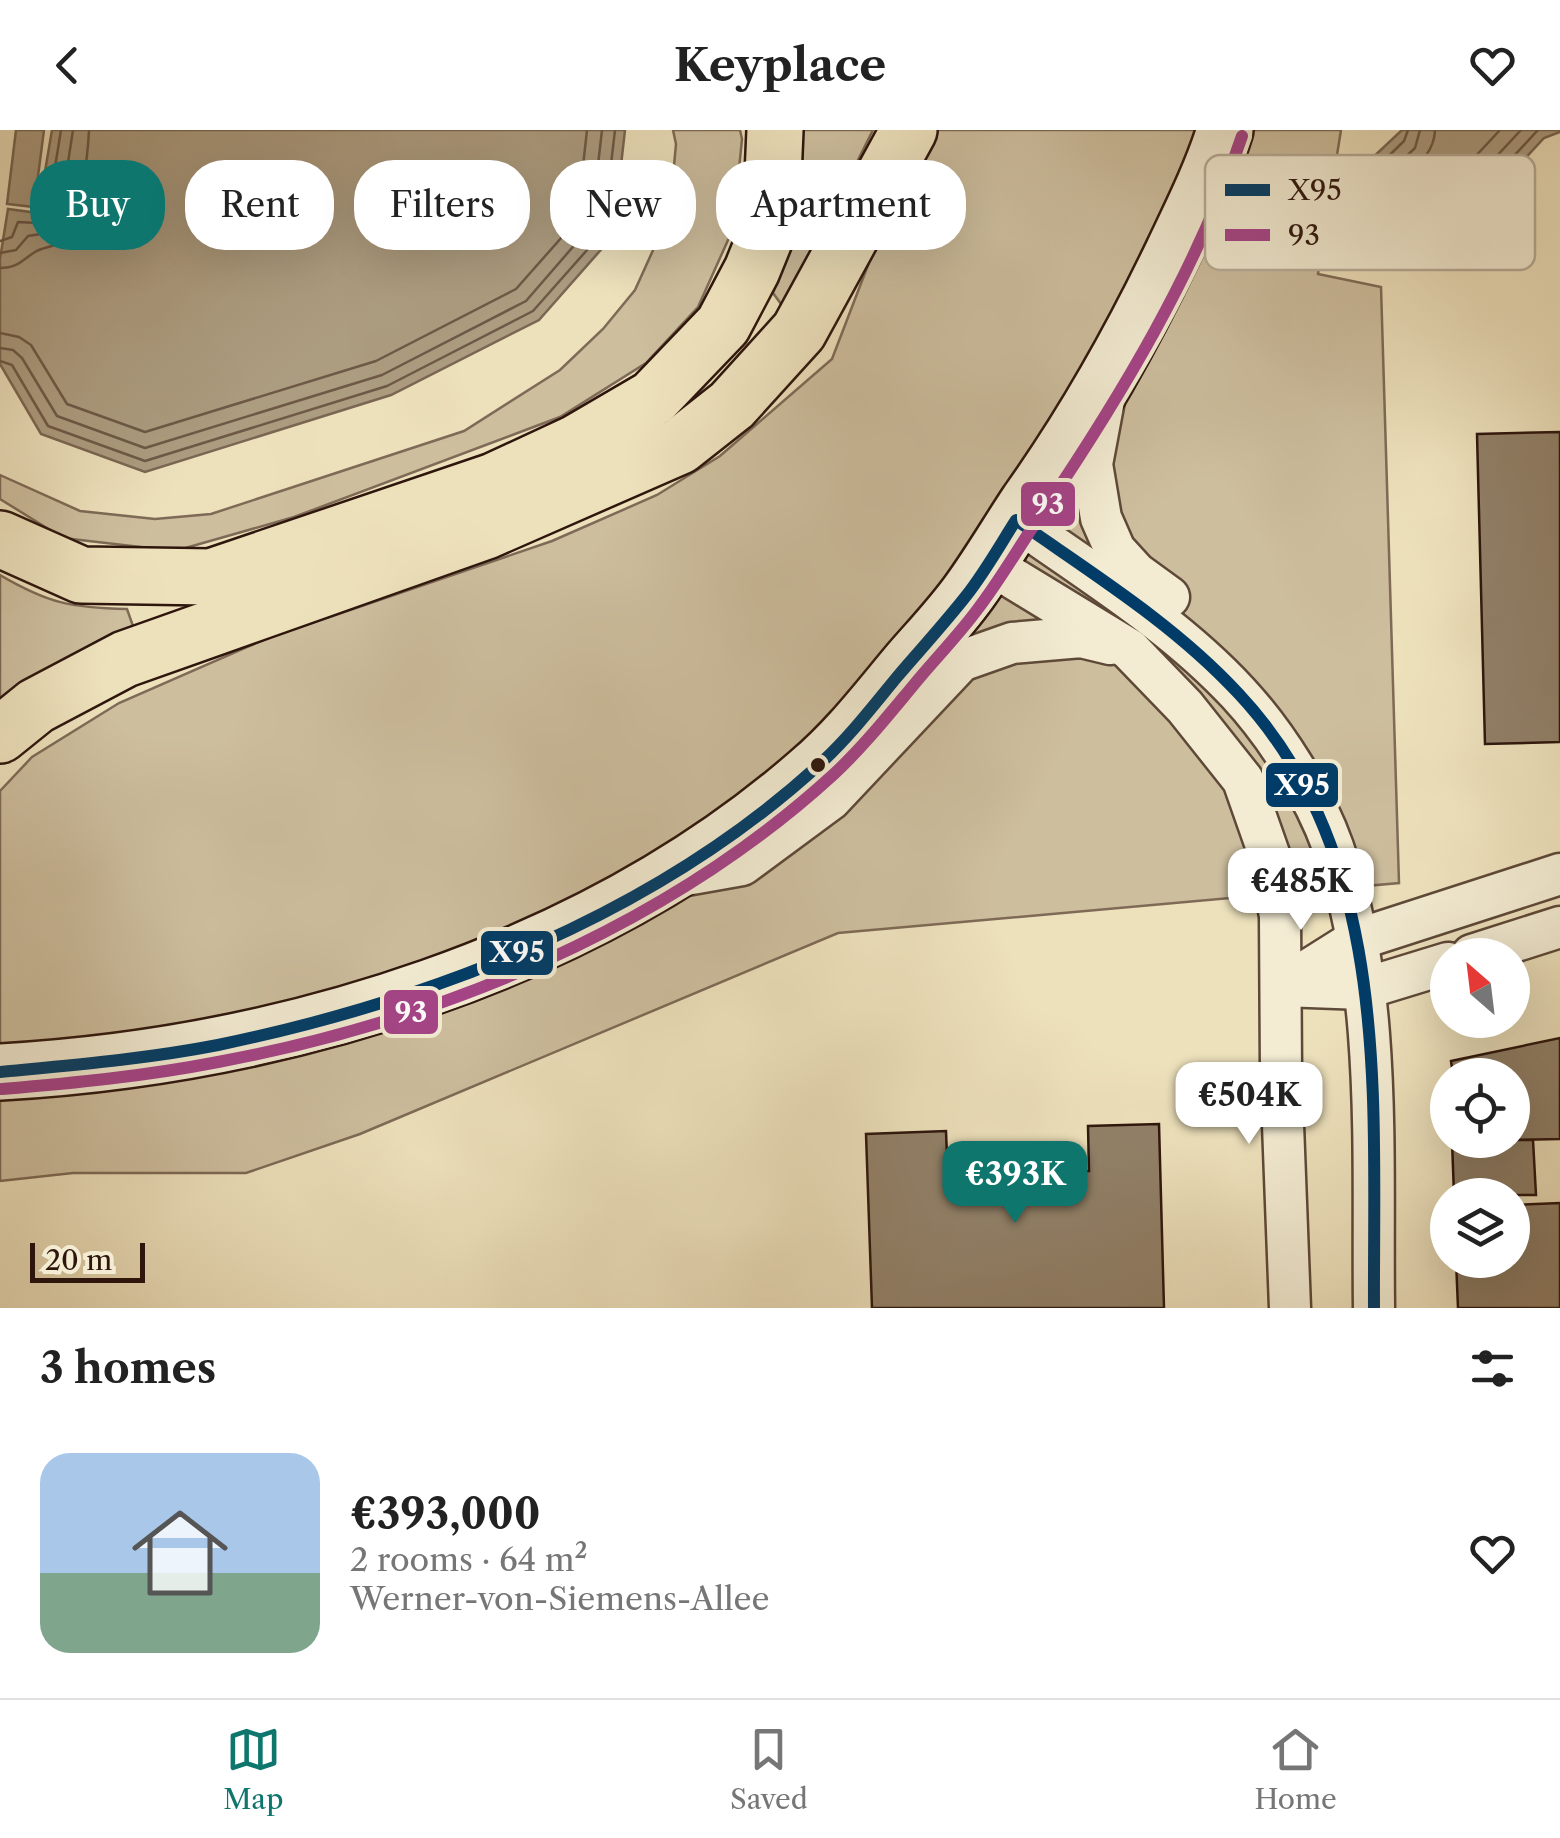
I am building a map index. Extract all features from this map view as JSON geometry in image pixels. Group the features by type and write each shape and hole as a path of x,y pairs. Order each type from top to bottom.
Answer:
{"highway":[{"path":"0,540 81,575 210,578 494,481 576,443 653,398 723,325 752,270 770,223 775,130"},
{"path":"0,736 36,706 125,659 486,531 680,446 732,405 799,331 909,130"}],"main road":[{"path":"1216,155 1225,130"},
{"path":"0,1072 134,1059 206,1047 370,1007 478,969 578,926 739,830 811,772 848,736 968,594 1067,447 1132,338 1205,184"}],"street":[{"path":"1108,378 1092,464 1102,518 1115,550 1136,573 1199,620 1249,674 1289,732 1300,778"},
{"path":"1002,541 1128,649 1185,706 1243,780 1269,854 1280,916 1290,1308"},
{"path":"1002,541 1158,620 1238,694 1300,778 1332,844 1356,940 1370,1067 1374,1308"},
{"path":"661,880 742,865 830,800 961,662 1012,642 1081,638 1128,649"},
{"path":"1283,986 1356,940 1560,874"},
{"path":"1524,938 1560,926"},
{"path":"1283,986 1362,989 1430,968"}],"shaded area":[{"path":"673,130 740,130 740,160 716,160 716,250 724,250 698,307 646,363 560,417 294,517 175,551 63,538 0,499 0,475 80,511 155,519 211,514 464,431 560,370 603,329 635,290 653,250 696,250 696,160 675,160"},
{"path":"802,130 873,130 858,160 802,160"},
{"path":"936,130 1341,130 1337,155 1205,155 1205,270 1319,270 1318,274 1381,287 1399,883 838,933 360,1134 246,1173 73,1173 0,1181 0,791 32,757 119,703 268,638 552,541 657,495 720,456 832,359 875,250 966,250 966,160 921,160"},
{"path":"813,250 784,308 773,293 787,252"},
{"path":"0,575 60,602 127,609 133,626 107,638 0,708"}],"water":[{"path":"16,130 44,130 40,160 30,160 30,207 7,204"},
{"path":"52,130 625,130 622,160 550,160 550,250 601,250 539,320 391,395 145,472 41,434 0,364 0,259 8,209 30,212 30,250 165,250 165,160 47,160"},
{"path":"1402,130 1560,130 1544,138 1528,155 1375,155"}],"building":[{"path":"1560,432 1560,742 1485,744 1477,434"},
{"path":"1560,1038 1560,1139 1530,1140 1530,1058 1465,1058"},
{"path":"1159,1124 1164,1308 872,1308 866,1134 946,1131 947,1157 1017,1154 1018,1174 1089,1171 1088,1126"},
{"path":"1533,1140 1536,1195 1530,1195 1530,1178 1453,1178 1453,1158 1530,1158"},
{"path":"1560,1203 1560,1308 1458,1308 1457,1278 1530,1278 1530,1204"}],"transit line":[{"name":"93","path":"1235,155 1242,136"},
{"name":"93","path":"2,1089 191,1067 301,1044 384,1021 466,993 624,922 698,878 768,829 854,754 994,586 1128,378 1205,230"},
{"name":"X95","path":"0,1072 164,1054 299,1026 461,976 540,944 616,906 689,864 758,816 822,762 958,606 1016,520 1132,601 1213,668 1238,693 1288,758 1325,829 1349,905 1364,984 1374,1147 1374,1308"}]}
